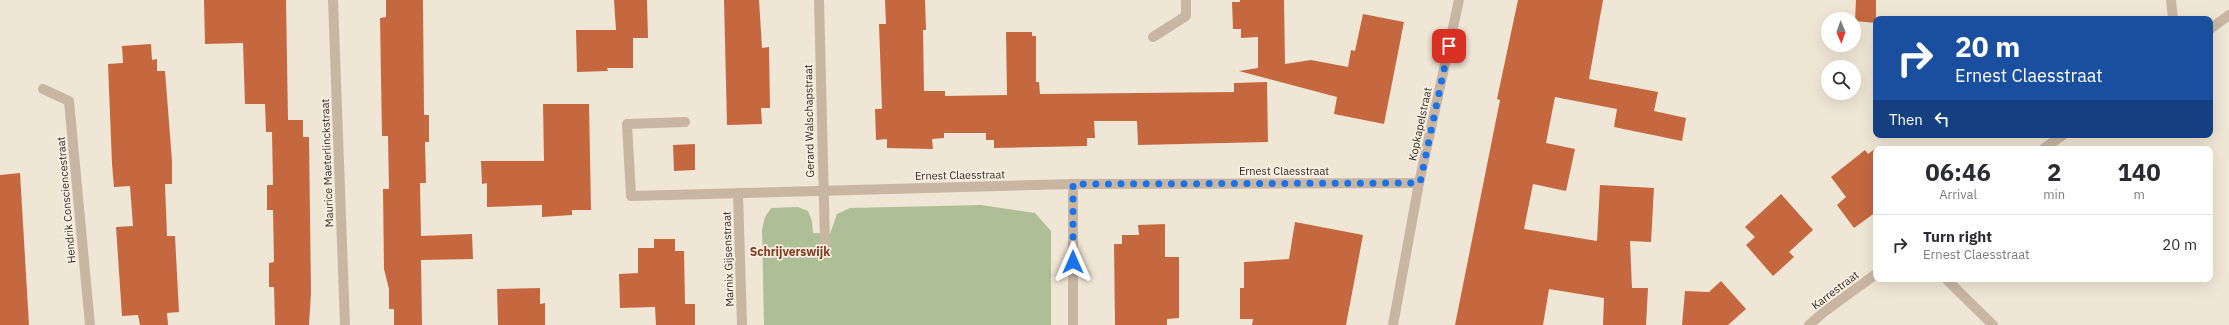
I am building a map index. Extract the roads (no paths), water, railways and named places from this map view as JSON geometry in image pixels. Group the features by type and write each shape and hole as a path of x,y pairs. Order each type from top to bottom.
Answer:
{"street":[{"name":"Maurice Maeterlinckstraat","path":"333,0 345,325"},
{"name":"Gerard Walschapstraat","path":"819,0 825,242"},
{"path":"1153,37 1186,16 1186,0"},
{"name":"Kopkapelstraat","path":"1393,325 1420,183 1459,0"},
{"path":"2171,0 2173,16"},
{"path":"2213,27 2229,15"},
{"name":"Hendrik Consciencestraat","path":"43,89 69,101 90,325"},
{"name":"Ernest Claesstraat","path":"684,122 627,124 631,196 1073,184 1420,183"},
{"path":"2047,146 2059,138"},
{"path":"1072,325 1073,184"},
{"name":"Marnix Gijsenstraat","path":"738,193 742,325"},
{"name":"Karrestraat","path":"1809,325 1824,312 1873,276"},
{"path":"1949,282 1993,325"}],"district":[{"name":"Schrijverswijk","path":"790,252"}]}
